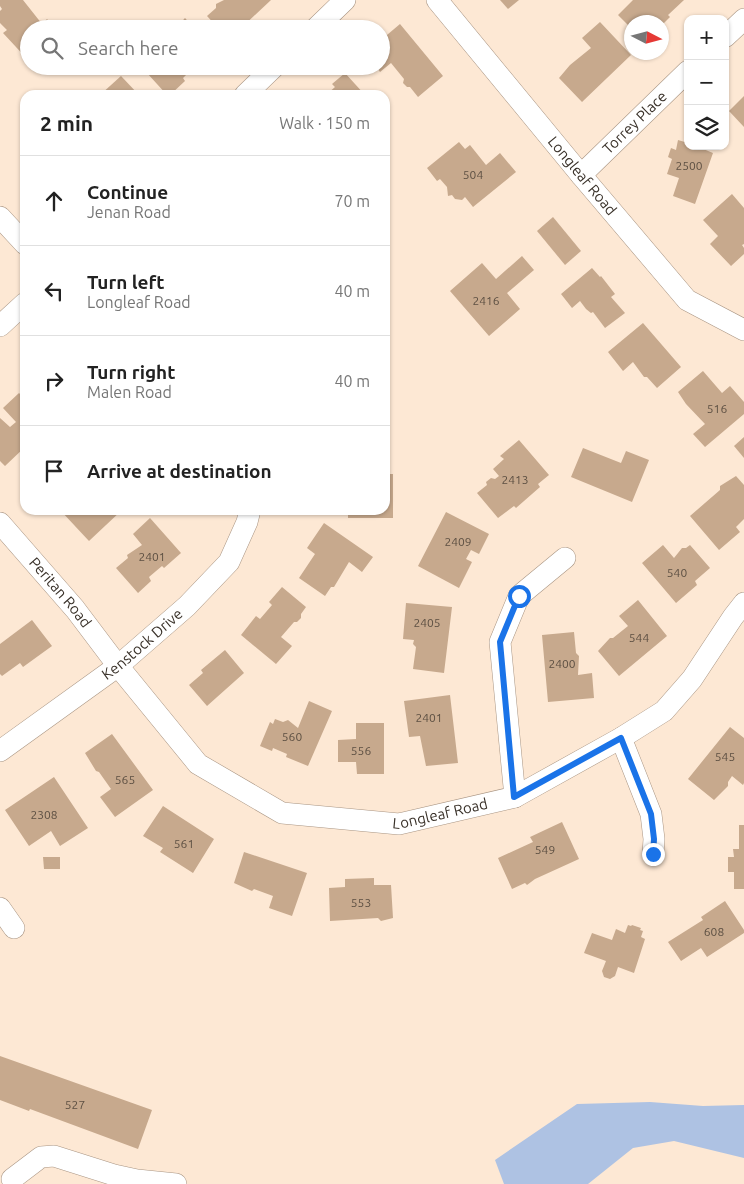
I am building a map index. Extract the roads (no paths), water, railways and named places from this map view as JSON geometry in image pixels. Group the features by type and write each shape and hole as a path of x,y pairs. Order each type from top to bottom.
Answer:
{"street":[{"path":"324,20 344,0"},
{"name":"Longleaf Road","path":"437,0 687,300 744,330"},
{"path":"729,33 744,19"},
{"path":"250,90 266,75"},
{"name":"Torrey Place","path":"581,175 684,75"},
{"path":"0,217 20,239"},
{"path":"0,326 20,308"},
{"name":"Kenstock Drive","path":"0,751 118,666 186,606 229,562 249,515"},
{"name":"Peritan Road","path":"0,523 76,608 118,666"},
{"path":"514,797 500,642 519,596 565,558"},
{"name":"Longleaf Road","path":"118,666 198,764 282,813 399,824 514,797 621,738 664,711 692,679 744,603"},
{"path":"621,738 651,814 654,839 653,854"},
{"path":"0,908 14,928"},
{"path":"9,1177 40,1157 54,1156 114,1175 137,1180 176,1184"}],"water":[{"path":"650,1102 703,1106 744,1105 744,1158 674,1141 633,1148 588,1184 504,1184 495,1160 577,1104"}]}
